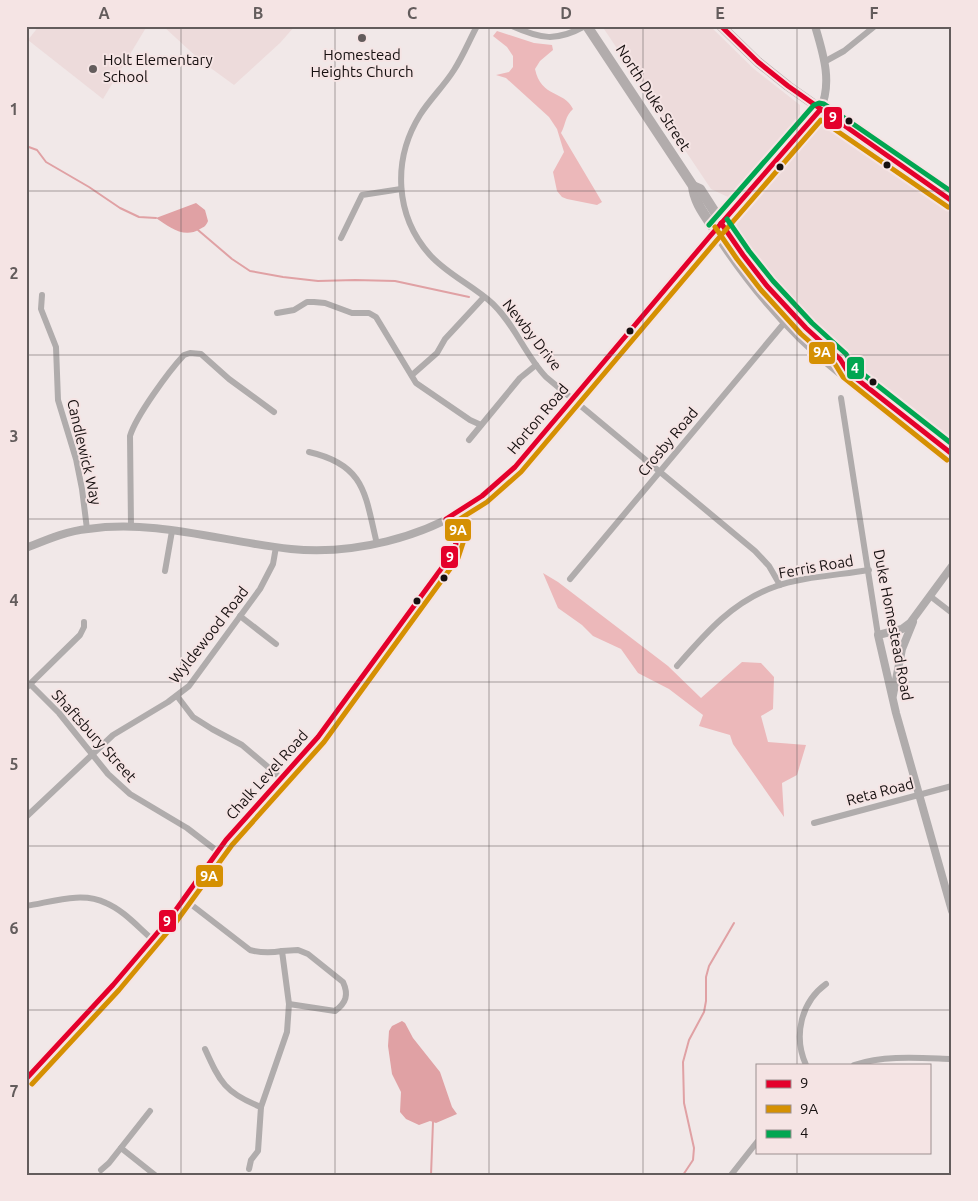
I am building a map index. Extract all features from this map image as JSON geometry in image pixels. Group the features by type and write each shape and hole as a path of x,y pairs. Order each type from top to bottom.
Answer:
{"highway":[{"name":"North Duke Street","path":"586,26 693,186 694,195 718,227 764,298 785,322 828,362 840,372 848,372"},
{"name":"North Duke Street","path":"718,227 747,259 782,304 846,364 848,372 952,454"}],"main road":[{"path":"721,26 776,77 820,110 952,201"}],"street":[{"name":"Newby Drive","path":"476,26 455,69 411,130 404,150 401,167 401,189 408,220 423,246 444,268 484,297 505,316 536,365 546,377 762,557 780,585"},
{"path":"512,26 533,34 555,38 573,33 586,26"},
{"path":"815,26 824,62 826,86 820,110"},
{"path":"824,62 844,51 875,26"},
{"name":"Horton Road","path":"26,548 56,537 87,529 131,526 276,548 334,550 377,544 413,533 446,519 476,502 502,481 820,110"},
{"path":"341,238 362,195 401,189"},
{"name":"Candlewick Way","path":"42,295 41,309 56,347 60,405 76,459 87,529"},
{"path":"412,375 437,353 445,340 484,297"},
{"path":"277,313 294,310 303,304 314,302 325,303 352,313 373,315 419,386 470,420 481,425"},
{"name":"Crosby Road","path":"570,579 785,322"},
{"path":"131,526 130,436 132,429 143,410 184,356 190,353 201,354 229,379 274,412"},
{"path":"469,440 520,378 536,365"},
{"name":"Duke Homestead Road","path":"841,398 878,635 893,700 952,911"},
{"path":"309,452 334,460 358,480 368,502 377,544"},
{"name":"Chalk Level Road","path":"26,1079 113,985 184,899 217,851 318,737 452,554 456,544 446,519"},
{"path":"165,571 172,531"},
{"name":"Wyldewood Road","path":"26,817 92,754 121,730 177,696 189,686 260,589 269,574 276,548"},
{"path":"893,700 902,649 914,619 952,566"},
{"name":"Ferris Road","path":"677,666 720,619 742,603 761,593 780,585 868,570"},
{"path":"930,596 952,613"},
{"path":"240,616 276,644"},
{"path":"878,635 902,629 914,619"},
{"path":"28,686 80,636 84,622"},
{"name":"Shaftsbury Street","path":"28,686 59,714 108,774 130,794 187,828 217,851"},
{"path":"177,696 193,717 212,730 242,745 281,778"},
{"name":"Reta Road","path":"814,823 952,786"},
{"path":"26,906 78,897 96,899 112,906 152,939"},
{"path":"184,899 250,950 264,952 298,950 308,954 344,982 347,995 345,1001 335,1011 289,1004"},
{"path":"249,1169 251,1160 258,1152 261,1106 287,1032 289,1004 282,951"},
{"path":"806,1064 800,1042 802,1017 811,997 826,984"},
{"path":"205,1049 219,1078 231,1092 243,1100 261,1106"},
{"path":"858,1064 890,1058 952,1059"},
{"path":"26,1066 33,1071"},
{"path":"101,1170 150,1111"},
{"path":"731,1175 756,1143"},
{"path":"121,1148 155,1175"}],"shaded area":[{"name":"Holt Elementary School","path":"39,26 147,26 103,99 28,40"},
{"name":"Holt Elementary School","path":"163,26 295,26 280,43 234,85 201,61"},
{"path":"602,26 710,26 754,69 800,105 800,116 728,197 711,189"},
{"path":"497,31 534,43 552,45 553,50 540,61 535,69 542,85 564,99 573,109 567,117 561,133 602,202 597,205 567,199 562,197 557,191 553,172 564,152 557,129 549,117 506,78 496,75 509,72 513,67 513,56 507,47 493,36"},
{"path":"831,125 952,208 952,438 832,344 791,303 768,275 736,230 737,218 817,126"},
{"path":"196,203 205,210 208,221 204,227 194,232 177,231 156,218"},
{"path":"543,573 558,582 668,666 701,698 742,662 761,663 774,677 773,709 761,716 768,742 806,745 797,775 782,783 784,817 733,744 730,735 699,726 703,715 669,689 638,673 621,649 593,636 582,625 558,608"},
{"path":"402,1021 440,1072 452,1107 457,1114 436,1123 430,1121 419,1125 406,1119 400,1112 401,1092 392,1074 388,1046 389,1031 392,1026"}],"waterway":[{"path":"26,146 37,150 46,162 120,208 139,217 156,218"},
{"path":"198,230 232,259 250,271 318,281 395,281 469,297"},
{"path":"683,1175 693,1160 694,1148 684,1103 683,1062 689,1040 704,1012 706,977 709,966 734,923"},
{"path":"431,1175 433,1122"}],"transit line":[{"name":"9","path":"721,26 758,62 788,86 952,201"},
{"name":"4","path":"709,225 814,105 819,103 824,104 952,192"},
{"name":"9","path":"26,1079 113,985 170,918 226,840 318,737 452,554 456,544 446,519 482,496 515,467 711,235 820,110"},
{"name":"9A","path":"32,1084 119,990 176,922 232,845 324,742 458,558 463,543 455,522 487,502 521,472 821,120 948,207"},
{"name":"4","path":"727,219 773,281 812,323 846,354 854,367 952,444"},
{"name":"9","path":"721,223 767,286 806,328 840,359 848,372 952,454"},
{"name":"9A","path":"715,227 761,290 801,334 835,364 843,377 947,460"}],"place":[{"name":"Homestead Heights Church","path":"362,38"},
{"name":"Holt Elementary School","path":"93,69"}]}
